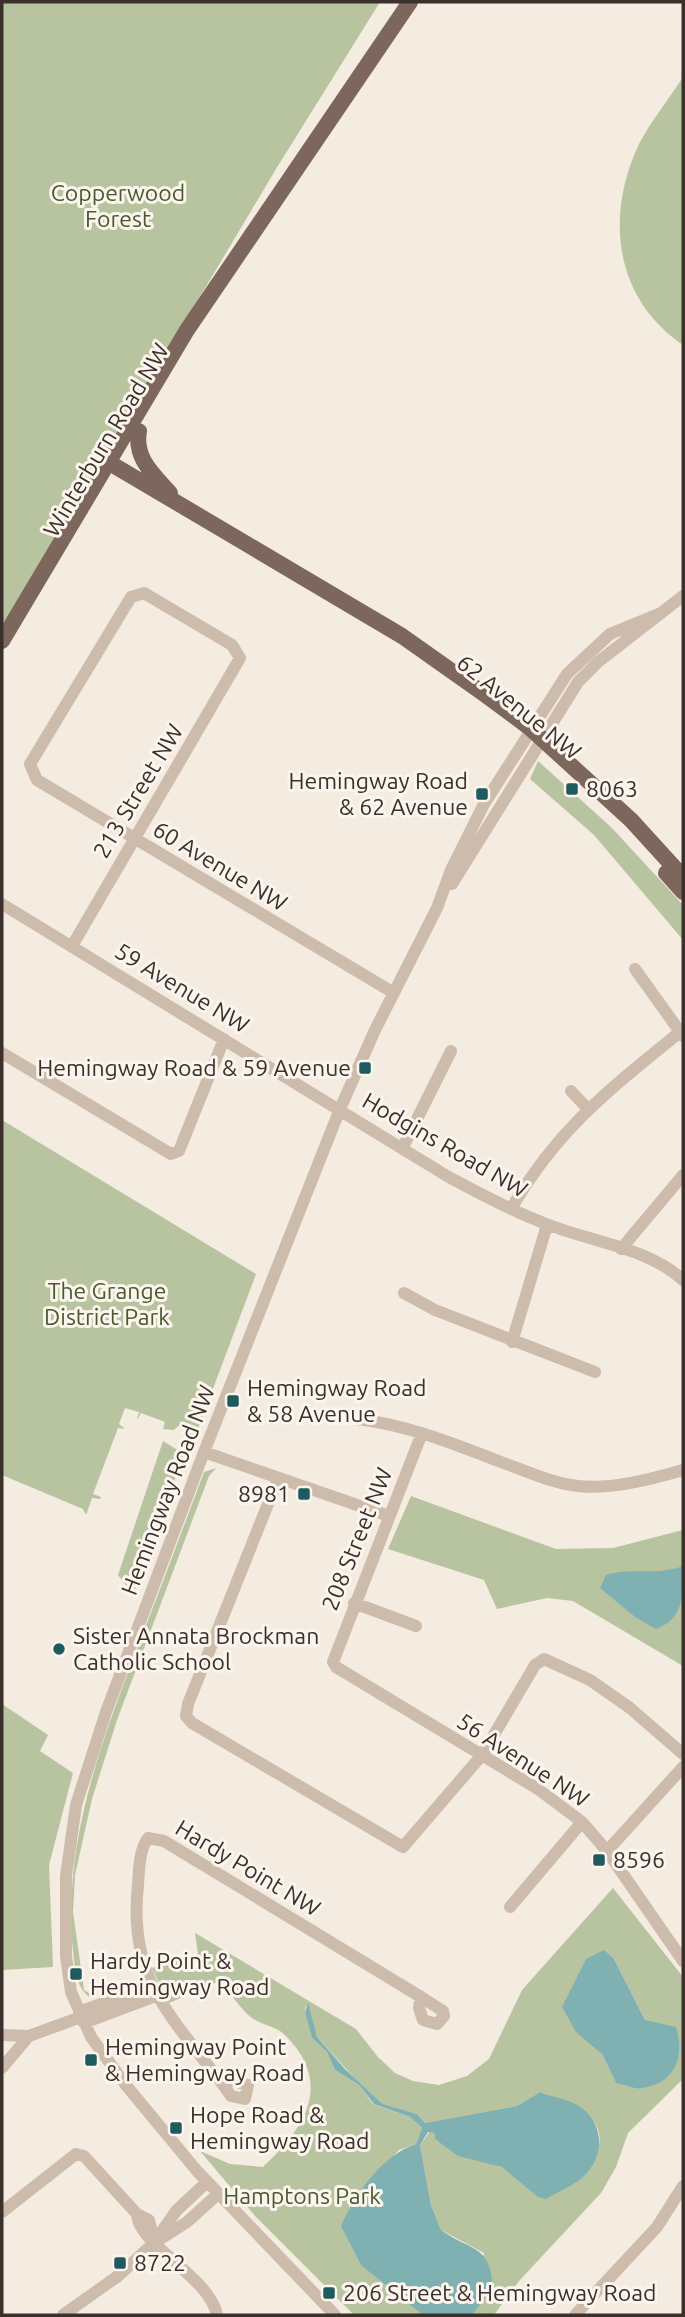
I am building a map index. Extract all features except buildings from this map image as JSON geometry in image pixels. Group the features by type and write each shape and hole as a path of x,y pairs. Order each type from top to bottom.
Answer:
{"main road":[{"name":"Winterburn Road NW","path":"2,642 187,330 240,255 346,91 410,2"},
{"name":"Winterburn Road NW","path":"109,462 139,431 240,255"},
{"path":"139,431 136,446 142,460 184,508"},
{"name":"62 Avenue NW","path":"109,462 342,603 533,738 631,820 683,877"},
{"name":"62 Avenue NW","path":"533,738 623,827 683,892"}],"street":[{"name":"213 Street NW","path":"30,769 131,597 144,593 232,645 240,659 72,946"},
{"name":"Hemingway Road NW","path":"335,2315 207,2182 125,2084 82,2018 71,1992 66,1956 66,1876 76,1805 106,1712 204,1452 340,1110 484,804 578,682 598,662 683,596"},
{"name":"60 Avenue NW","path":"30,769 37,780 394,993"},
{"name":"59 Avenue NW","path":"2,904 340,1110"},
{"path":"510,1209 546,1153 587,1108 682,1034 635,969"},
{"path":"2,1053 171,1154 179,1151 224,1039"},
{"path":"403,1147 451,1051"},
{"path":"571,1091 587,1108"},
{"name":"Hodgins Road NW","path":"340,1110 447,1176 510,1209 547,1225 647,1257 672,1270 683,1280"},
{"path":"621,1249 683,1175"},
{"path":"512,1342 547,1225"},
{"path":"404,1293 435,1310 512,1342 595,1372"},
{"path":"357,1419 422,1433 547,1479 577,1486 625,1482 683,1470"},
{"name":"208 Street NW","path":"333,1662 422,1433"},
{"path":"204,1452 389,1516"},
{"path":"278,1479 188,1704 186,1716 192,1723 403,1847 482,1755 536,1665 544,1659 590,1680 630,1708 683,1754"},
{"path":"354,1603 416,1626"},
{"name":"56 Avenue NW","path":"333,1662 335,1667 538,1789 582,1822 607,1851 683,1961"},
{"path":"607,1851 683,1767"},
{"path":"510,1907 582,1822"},
{"name":"Hardy Point NW","path":"153,1991 145,1975 137,1940 135,1908 145,1842 152,1837 421,1997"},
{"path":"2,2035 29,2036 153,1991 216,2076"},
{"path":"2,2068 29,2036"},
{"path":"2,2212 76,2154 84,2156 137,2214 140,2228 201,2286 218,2315"},
{"path":"154,2243 176,2211 207,2182"},
{"path":"575,2315 657,2227 683,2186"},
{"path":"63,2315 118,2276 154,2243 187,2222 218,2194"}],"green space":[{"name":"Copperwood Forest","path":"2,2 380,2 276,169 2,629"},
{"path":"683,77 683,345 660,326 642,304 630,280 622,254 620,227 628,171 639,144"},
{"path":"538,761 612,828 683,905 683,940 594,835 530,779"},
{"name":"The Grange District Park","path":"2,1120 256,1274 196,1434 192,1437 187,1435 187,1430 178,1426 174,1430 163,1429 165,1422 141,1413 137,1420 139,1412 125,1408 119,1424 125,1429 118,1428 93,1494 101,1497 92,1498 86,1515 83,1509 2,1475"},
{"path":"163,1441 184,1454 133,1594 118,1575"},
{"path":"216,1468 209,1476 117,1720 92,1799 75,1875 73,1912 84,1990 95,1997 91,1998 86,1994 79,1984 76,1971 71,1911 73,1871 88,1793 112,1716 204,1472"},
{"path":"411,1496 556,1549 613,1548 683,1530 683,1666 573,1601 547,1598 497,1609 484,1580 388,1549"},
{"path":"2,1704 48,1735 40,1751 73,1773 49,1865 53,1967 2,1970"},
{"name":"Hamptons Park","path":"613,1888 683,1977 683,2079 628,2133 616,2167 601,2193 519,2281 494,2315 472,2315 484,2253 441,2230 431,2205 420,2145 431,2130 502,2167 515,2177 582,2177 594,2160 599,2145 599,2132 594,2122 572,2105 540,2092 517,2106 425,2123 417,2114 382,2105 370,2095 317,2037 306,2005 305,2013 312,2038 327,2052 335,2070 359,2085 373,2104 410,2117 422,2128 416,2144 399,2150 349,2206 423,2315 354,2315 255,2216 200,2151 230,2164 263,2167 291,2137 308,2106 311,2089 308,2072 300,2054 286,2036 248,2014 220,1981 169,2003 152,1968 198,1954 195,1933 356,2029 378,2057 395,2073 413,2081 439,2085 467,2076 489,2059 522,1990","holes":["614,1959 645,2020 616,2083 602,2054"]}],"water":[{"path":"683,1566 682,1595 677,1612 656,1629 635,1617 600,1588 606,1575 664,1571"},
{"path":"604,1950 614,1959 645,2020 676,2027 679,2048 675,2066 670,2074 654,2085 633,2088 616,2083 602,2054 576,2032 562,2007 586,1959"},
{"path":"308,2003 317,2037 345,2069 382,2104 417,2114 425,2123 517,2106 540,2092 582,2108 596,2126 599,2147 591,2168 579,2180 546,2199 538,2197 502,2167 458,2156 435,2139 435,2133 428,2132 420,2145 431,2205 441,2230 483,2256 491,2273 493,2287 472,2315 423,2315 361,2265 341,2226 371,2177 392,2157 416,2144 422,2128 410,2117 374,2104 359,2085 335,2070 327,2052 312,2038 305,2013"}],"place":[{"name":"8063","path":"572,789"},
{"name":"Hemingway Road & 62 Avenue","path":"482,794"},
{"name":"Hemingway Road & 59 Avenue","path":"365,1068"},
{"name":"Hemingway Road & 58 Avenue","path":"233,1401"},
{"name":"8981","path":"304,1494"},
{"name":"Sister Annata Brockman Catholic School","path":"59,1649"},
{"name":"8596","path":"599,1860"},
{"name":"Hardy Point & Hemingway Road","path":"76,1974"},
{"name":"Hemingway Point & Hemingway Road","path":"91,2060"},
{"name":"Hope Road & Hemingway Road","path":"176,2128"},
{"name":"8722","path":"120,2263"},
{"name":"206 Street & Hemingway Road","path":"329,2293"}]}
